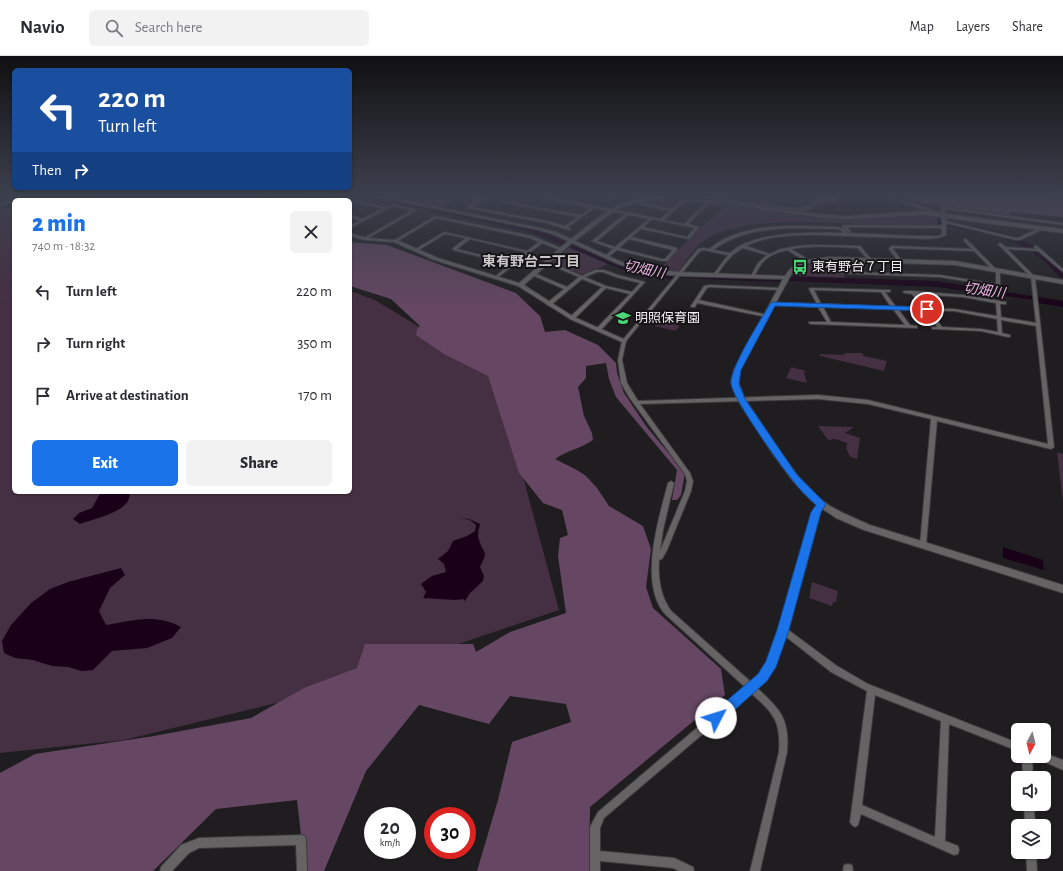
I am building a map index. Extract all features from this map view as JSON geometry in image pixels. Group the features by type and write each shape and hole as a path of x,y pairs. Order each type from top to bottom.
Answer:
{"street":[{"path":"365,239 375,233"},
{"path":"395,241 408,233"},
{"path":"444,233 528,252"},
{"path":"416,250 444,233"},
{"path":"514,233 542,241 562,249"},
{"path":"550,233 606,257 643,270 680,274 787,278"},
{"path":"520,285 582,233"},
{"path":"604,233 594,241 617,249 666,260 676,249 629,238"},
{"path":"606,257 635,233"},
{"path":"665,233 688,238 692,233"},
{"path":"710,250 738,235 748,233"},
{"path":"715,275 734,250 764,239 793,234 939,237 944,235 944,233"},
{"path":"992,233 1018,239 1032,233"},
{"path":"352,235 365,239 395,241 436,260 520,285 572,318 624,341"},
{"path":"469,238 454,249 513,264"},
{"path":"965,240 996,270 998,292"},
{"path":"497,277 542,241"},
{"path":"636,402 818,397 846,399 868,402 1051,447 1033,277 1000,244"},
{"path":"742,246 771,255"},
{"path":"753,276 762,260 788,249 820,246 859,247 870,260"},
{"path":"900,261 891,249 892,248 975,250"},
{"path":"1004,248 1038,249 1063,271"},
{"path":"788,249 808,261"},
{"path":"656,557 660,557 664,550 688,491 690,481 688,474 636,402 624,382 620,360 624,341 698,250 710,250 731,254"},
{"path":"1063,282 955,263 842,259 808,261 792,268 736,373 735,384 741,400 794,477 807,492 844,518 923,545 1063,588"},
{"path":"842,259 850,273"},
{"path":"547,262 605,286 632,293"},
{"path":"549,304 582,277 600,270 644,282 598,330"},
{"path":"826,272 940,276 997,285"},
{"path":"533,274 567,289"},
{"path":"572,318 605,286"},
{"path":"693,306 705,287 709,286 781,289"},
{"path":"830,324 811,289 889,291"},
{"path":"882,291 908,326"},
{"path":"905,292 963,296 1004,303"},
{"path":"913,292 940,327"},
{"path":"696,301 766,316"},
{"path":"998,302 1000,334"},
{"path":"773,304 954,310 1038,325"},
{"path":"811,323 915,327"},
{"path":"934,328 940,327 981,330 1008,336"},
{"path":"923,545 934,418"},
{"path":"671,483 656,541 656,579 660,596 665,608 676,620 769,704 781,720 784,736 783,752 755,871"},
{"path":"595,871 595,827 601,815 763,678 771,663 783,630 816,512 822,504"},
{"path":"783,630 840,673 871,689 1011,744"},
{"path":"855,822 858,808 871,689"},
{"path":"940,844 945,718"},
{"path":"1051,760 1063,765"},
{"path":"858,808 954,850"},
{"path":"165,871 185,848 199,843 301,840 302,871"},
{"path":"595,856 674,863 689,871"},
{"path":"1031,859 1032,871"}],"shaded area":[{"path":"0,233 12,233 12,494 352,494 352,292 375,300 495,373 559,610 305,696 124,740 0,753"},
{"path":"694,233 720,233 701,243 678,272 646,267 628,262 663,266"},
{"path":"352,242 387,245 516,293 540,316 545,332 565,330 598,345 616,363 617,373 624,393 646,426 685,473 681,495 677,500 672,500 677,470 616,397 609,379 606,363 586,366 586,378 578,387 584,416 592,433 593,440 555,459 586,476 597,488 609,506 643,526 651,549 646,587 653,608 721,669 725,695 590,807 589,871 477,871 498,800 512,742 571,722 566,704 510,696 489,724 419,705 366,771 324,871 305,871 297,800 216,809 153,871 0,871 0,773 35,754 154,736 251,718 304,688 357,668 365,644 473,644 476,652 510,632 566,613 558,556 560,538 568,535 562,510 543,503 519,473 488,376 444,354 416,335 417,329 420,326 391,299 352,287"},
{"path":"569,247 608,264 584,275 555,263 553,260"},
{"path":"840,262 846,271 842,272 847,281 793,279 799,270 807,265"},
{"path":"653,316 685,324 678,324 679,327 675,331 655,326 656,324 648,322"},
{"path":"844,353 862,353 864,356 887,361 884,371 820,356 820,354 845,355"},
{"path":"791,367 806,371 804,373 807,383 786,378"},
{"path":"818,426 854,427 845,433 860,438 857,459 850,457 846,448 847,443 835,439 828,440"},
{"path":"1057,452 1063,454 1063,503"},
{"path":"100,494 130,494 128,501 124,506 113,513 80,524 73,519 79,513 92,508"},
{"path":"461,518 469,519 480,524 478,538 485,553 480,567 484,576 483,581 470,593 465,601 463,599 423,598 426,592 421,584 432,576 446,572 444,564 438,559 448,551 453,541 467,536 475,531 476,525 470,520"},
{"path":"1003,547 1043,560 1044,570 1003,558"},
{"path":"121,568 125,575 110,588 99,611 106,625 144,619 162,620 181,627 172,638 147,648 112,651 93,670 82,671 68,667 52,666 33,660 15,658 4,653 2,641 11,625 31,603 50,589 68,582"},
{"path":"812,582 838,591 836,602 833,602 832,606 809,598"}],"waterway":[{"name":"切畑川","path":"541,233 621,266 646,273 672,276"},
{"path":"993,233 1009,237 1037,251 1063,275"},
{"name":"切畑川","path":"683,276 778,279"},
{"name":"切畑川","path":"793,279 937,284 1031,298"},
{"name":"切畑川","path":"1039,300 1063,304"}],"place":[{"name":"東有野台７丁目","path":"800,267"},
{"name":"明照保育園","path":"623,318"}],"district":[{"name":"東有野台二丁目","path":"531,262"}],"route":[{"path":"716,718 763,678 771,663 783,630 816,512 822,504 807,492 794,477 741,400 735,384 737,370 773,304 927,309"}]}
